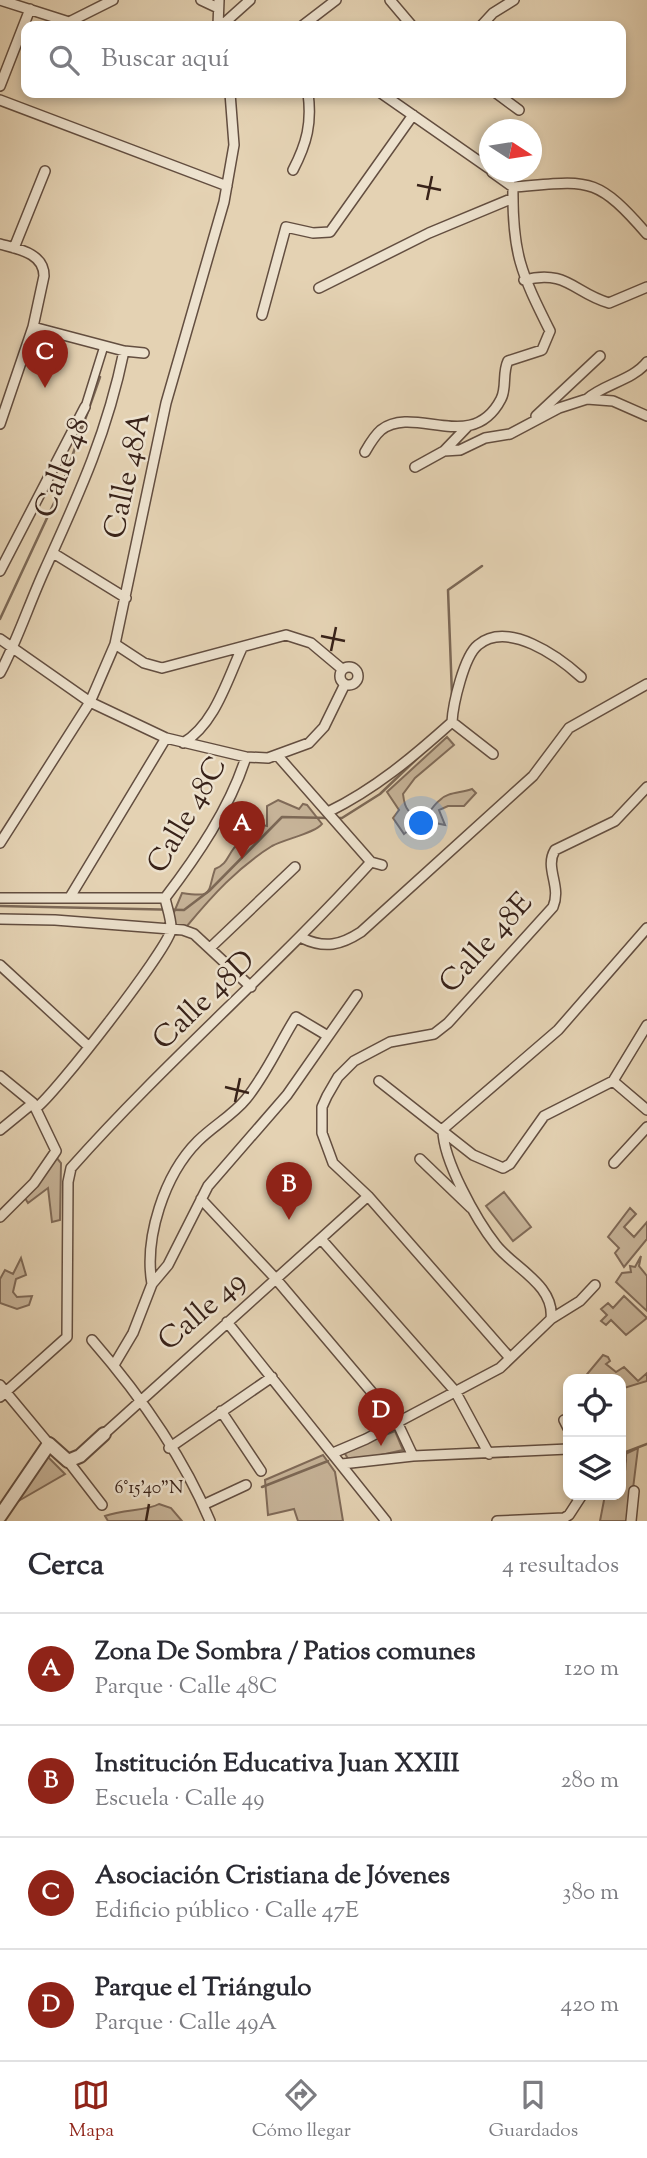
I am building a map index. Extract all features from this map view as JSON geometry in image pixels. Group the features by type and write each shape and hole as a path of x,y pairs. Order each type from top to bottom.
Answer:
{"street":[{"path":"0,0 70,21"},
{"path":"75,21 113,0"},
{"path":"201,0 219,4"},
{"path":"225,21 250,0"},
{"path":"309,21 336,0"},
{"path":"390,0 408,21"},
{"path":"486,21 514,0"},
{"path":"25,21 30,9"},
{"path":"0,86 21,32"},
{"name":"Calle 48A","path":"0,843 90,702 115,644 166,403 227,187 234,145 230,98"},
{"path":"293,170 307,143 310,123 308,98"},
{"path":"388,98 479,162"},
{"path":"503,98 519,110"},
{"path":"0,100 227,187"},
{"path":"262,315 286,227 313,233 330,232 412,115"},
{"path":"14,248 45,171"},
{"path":"507,182 513,187 588,183 602,190 647,234"},
{"path":"415,467 444,451 468,426 495,408 503,396 508,361 542,350 550,331 524,280 516,253 513,187"},
{"path":"319,288 440,227 513,198"},
{"path":"0,244 37,257 44,268 33,327 3,405 0,424"},
{"path":"524,280 545,274 578,285 609,303 647,287"},
{"path":"33,327 144,354"},
{"path":"0,571 85,407 104,346"},
{"name":"Calle 48","path":"0,673 7,644 53,553 94,462 124,351"},
{"path":"527,424 600,356"},
{"path":"587,399 596,390 640,369 647,362"},
{"path":"444,451 460,450 485,438 510,434 559,408 587,399 613,401 647,416"},
{"path":"365,452 382,429 393,424 468,426"},
{"path":"53,553 126,597"},
{"path":"115,644 156,668 285,635 311,643 342,669"},
{"path":"329,813 359,797 401,768 452,722 463,671 476,646 488,640 527,641 557,656 580,677"},
{"path":"7,644 90,702 166,738 246,757"},
{"path":"183,743 195,734 213,711 242,648"},
{"path":"349,666 357,672 355,682 345,684 340,679 342,669 349,666"},
{"name":"Calle 48C","path":"171,927 165,900 212,829 239,778 246,757 277,755 309,743 324,727 345,684"},
{"path":"302,938 316,944 334,945 361,932 527,781 569,728 647,684"},
{"path":"452,722 493,754"},
{"path":"70,897 166,738"},
{"path":"277,755 372,862 382,865"},
{"name":"Calle 48E","path":"368,1196 329,1157 322,1133 322,1107 338,1077 360,1056 398,1039 435,1034 448,1023 553,907 557,887 550,866 555,850 615,821 647,787"},
{"name":"Calle 48D","path":"2,1392 67,1337 69,1172 131,1103 302,938 372,862"},
{"path":"210,948 295,867"},
{"path":"0,898 165,900"},
{"path":"0,919 171,927 194,934 251,987"},
{"path":"0,1130 34,1105 88,1046 152,964 171,927"},
{"path":"443,1129 558,1030 647,928"},
{"path":"0,965 88,1046"},
{"path":"114,1365 133,1334 152,1284 168,1265 215,1176 293,1087 358,995"},
{"path":"152,1284 149,1270 158,1205 182,1161 196,1142 244,1102 269,1068 296,1017 328,1036"},
{"path":"379,1081 473,1155 498,1168 510,1164 544,1116 613,1081 647,1025"},
{"path":"0,1076 34,1105 56,1151 34,1183 0,1217"},
{"path":"613,1081 647,1110"},
{"path":"614,1163 647,1127"},
{"path":"443,1129 445,1152 474,1212 498,1247 548,1296 551,1319"},
{"path":"420,1159 474,1212"},
{"path":"368,1196 510,1358"},
{"name":"Calle 49","path":"68,1461 80,1456 368,1196"},
{"path":"201,1199 276,1279 397,1422 413,1457"},
{"path":"321,1239 455,1391 489,1454"},
{"path":"332,1453 500,1368 551,1319 580,1301 595,1285"},
{"path":"227,1322 386,1521"},
{"path":"92,1340 139,1400 170,1448 210,1521"},
{"path":"170,1448 272,1377"},
{"path":"2,1392 68,1461 102,1505"},
{"path":"221,1411 261,1471"},
{"path":"0,1516 49,1444"},
{"path":"342,1464 413,1457 563,1449"},
{"path":"203,1505 246,1485"},
{"path":"631,1521 635,1492"},
{"path":"497,1521 564,1518 579,1500"}],"shaded area":[{"path":"447,737 454,745 415,778 403,794 406,808 424,817 446,795 472,789 476,793 464,806 448,806 439,810 445,825 424,821 404,834 393,818 399,810 387,792"},
{"path":"278,800 299,809 303,804 307,805 322,824 260,854 226,883 187,926 176,925 172,917 182,893 200,895 208,892 215,869 224,863 234,848 249,836 258,824 267,826 267,806"},
{"path":"56,1157 61,1163 60,1220 52,1222 48,1188 28,1203 25,1198"},
{"path":"504,1192 531,1227 513,1241 486,1206"},
{"path":"630,1208 636,1214 624,1227 634,1237 647,1222 647,1239 624,1267 615,1253 619,1248 608,1237"},
{"path":"641,1256 639,1266 647,1276 647,1311 616,1282 622,1273 631,1272 630,1266 635,1267"},
{"path":"21,1258 26,1275 16,1279 13,1292 17,1297 32,1296 29,1305 17,1309 0,1303 0,1279 5,1270 13,1274"},
{"path":"624,1296 647,1318 626,1335 611,1320 606,1325 601,1321 607,1315 601,1309 608,1303 613,1308"},
{"path":"603,1355 610,1361 606,1364 616,1372 624,1367 638,1381 647,1373 647,1381 626,1387 626,1374 587,1374"},
{"path":"395,1431 403,1450 350,1462 344,1452"},
{"path":"638,1448 629,1521 600,1521 604,1500 626,1500 626,1454"},
{"path":"45,1454 65,1474 15,1503"},
{"path":"323,1455 335,1472 343,1521 298,1521 294,1509 268,1515 265,1480"},
{"path":"159,1504 171,1508 182,1521 108,1521 105,1516 148,1508"}],"waterway":[{"path":"0,619 61,488 100,377"},
{"path":"452,695 448,590 482,566"},
{"path":"336,818 342,818 380,794 424,752"},
{"path":"0,906 184,910 209,891 282,817 329,818"},
{"path":"626,1452 647,1444"},
{"path":"262,1487 328,1461"}],"place":[{"name":"Asociación Cristiana de Jóvenes","path":"45,388"},
{"name":"Zona De Sombra / Patios comunes","path":"242,859"},
{"name":"Institución Educativa Juan XXIII","path":"289,1220"},
{"name":"Parque el Triángulo","path":"381,1446"}]}
